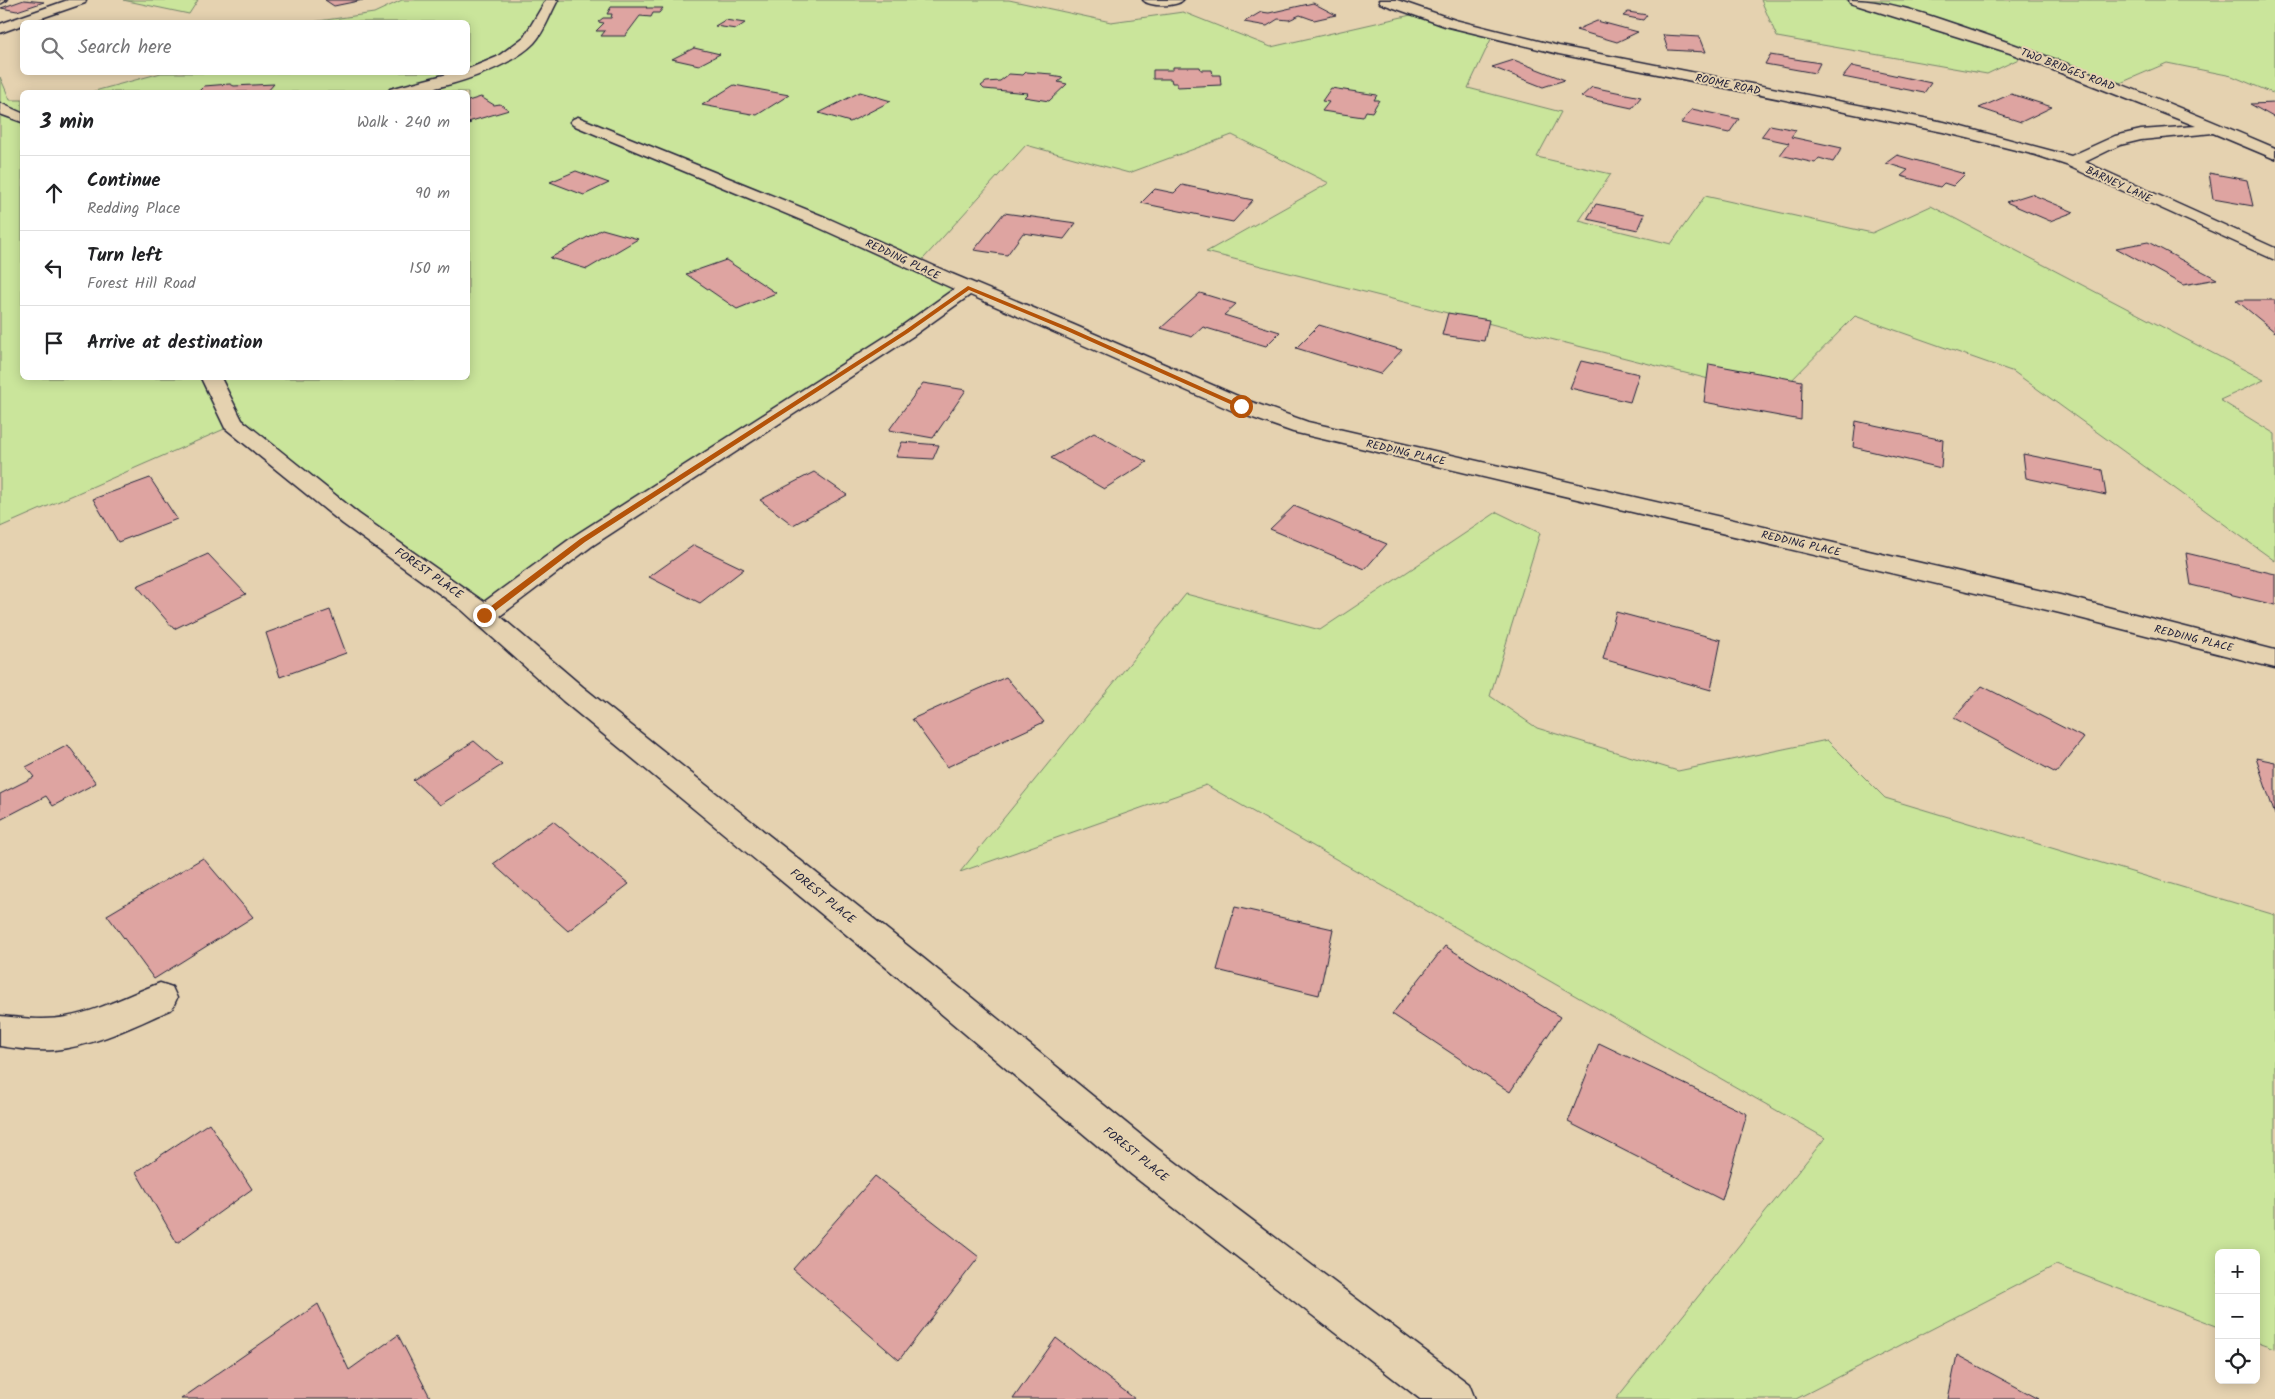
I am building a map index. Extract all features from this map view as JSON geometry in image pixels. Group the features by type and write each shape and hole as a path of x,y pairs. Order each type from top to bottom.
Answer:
{"street":[{"path":"25,20 80,0"},
{"path":"470,72 494,63 516,51 528,41 537,30 552,0"},
{"path":"1149,0 1177,0"},
{"name":"ROOME ROAD","path":"1385,0 1499,36 1559,50 1944,127 2033,149 2072,162"},
{"name":"TWO BRIDGES ROAD","path":"1855,0 1998,42 2217,128 2275,154"},
{"path":"0,29 20,22"},
{"path":"402,90 460,75"},
{"path":"0,108 20,117"},
{"name":"REDDING PLACE","path":"578,122 819,221 968,288 1068,329 1241,406 1301,427 2060,604 2275,659"},
{"name":"BARNEY LANE","path":"2072,162 2115,142 2140,135 2217,128"},
{"name":"BARNEY LANE","path":"2072,162 2275,255"},
{"path":"484,615 583,541 906,332 968,288"},
{"name":"FOREST PLACE","path":"213,380 233,424 351,519 471,604 573,694 905,963 1145,1162 1454,1399"},
{"path":"0,1031 23,1034 72,1032 128,1013 160,998"}],"green space":[{"path":"123,0 198,0 189,14"},
{"path":"402,0 1009,0 1111,22 1183,12 1271,47 1411,15 1492,37 1468,88 1561,112 1537,157 1611,174 1579,221 1671,244 1705,196 1872,233 1931,206 2264,380 2220,400 2275,434 2275,561 2014,372 1855,316 1776,396 1206,252 1329,183 1232,135 1129,173 1026,145 915,268 964,291 477,615 229,427 0,527 0,77 10,100 20,100 20,380 470,380 470,90 98,90 154,75 470,75 470,20 326,20 374,13"},
{"path":"1761,0 2275,0 2275,94 2232,76 2167,63 2111,87 2027,55 1987,74 1777,37"},
{"path":"1497,512 1540,533 1490,696 1537,728 1678,771 1827,740 1885,798 2275,915 2275,1348 2260,1342 2260,1249 2215,1249 2215,1325 2056,1265 1796,1399 1616,1399 1825,1138 1206,785 960,872 1186,594 1320,630"}],"building":[{"path":"24,0 44,2 17,11 1,8"},
{"path":"325,0 363,0 334,6"},
{"path":"1313,3 1336,15 1314,20 1300,15 1289,20 1278,19 1267,26 1244,22 1261,12 1269,13"},
{"path":"611,7 663,8 659,13 653,13 651,17 640,16 625,36 601,36 605,31 596,31 604,23 598,22 603,18 611,18 612,14 607,14"},
{"path":"1628,12 1647,15 1643,20 1623,16"},
{"path":"725,20 745,23 736,29 715,26"},
{"path":"1597,21 1638,32 1617,42 1576,30"},
{"path":"1663,35 1700,37 1706,52 1668,50"},
{"path":"694,48 720,54 699,65 672,59"},
{"path":"1770,55 1820,63 1815,73 1765,64"},
{"path":"1514,60 1565,80 1543,87 1492,67"},
{"path":"1852,66 1931,83 1924,93 1843,77"},
{"path":"1173,67 1200,67 1201,70 1212,70 1213,75 1220,75 1221,85 1177,87 1177,83 1172,83 1171,79 1153,79 1153,70 1173,70"},
{"path":"1026,72 1052,74 1051,76 1063,78 1058,82 1067,84 1049,101 1024,97 1028,93 984,89 981,86 986,82 1000,81 1009,74 1023,75"},
{"path":"274,84 269,90 200,90 204,86"},
{"path":"734,85 789,95 757,115 702,105"},
{"path":"1592,87 1641,97 1632,108 1581,97"},
{"path":"1331,88 1377,95 1374,100 1379,100 1372,112 1366,111 1363,117 1322,111 1329,102 1322,101"},
{"path":"860,92 891,101 850,122 819,113"},
{"path":"2011,94 2052,107 2021,122 1979,108"},
{"path":"481,97 494,105 500,104 509,110 470,121 470,100"},
{"path":"2275,103 2275,118 2250,104"},
{"path":"1692,109 1739,119 1729,133 1681,123"},
{"path":"1770,125 1796,130 1791,137 1842,148 1833,162 1819,158 1815,163 1780,155 1789,143 1761,137"},
{"path":"1897,155 1965,174 1953,186 1944,183 1940,187 1901,176 1908,170 1886,163"},
{"path":"576,171 609,183 584,195 550,182"},
{"path":"2209,173 2247,180 2253,206 2213,199"},
{"path":"1182,185 1253,200 1233,222 1141,203 1155,189 1174,193"},
{"path":"2031,194 2074,212 2050,221 2006,202"},
{"path":"1596,204 1645,214 1638,230 1587,219"},
{"path":"1004,213 1076,223 1064,239 1023,233 1007,255 974,250"},
{"path":"602,229 638,239 587,269 550,258"},
{"path":"2148,242 2217,279 2183,285 2116,248"},
{"path":"726,260 776,293 737,309 686,274"},
{"path":"1200,293 1236,304 1224,315 1280,332 1266,346 1203,327 1192,337 1161,328"},
{"path":"2236,300 2275,300 2275,332"},
{"path":"1448,313 1489,320 1484,341 1442,335"},
{"path":"1319,325 1402,350 1380,374 1296,348"},
{"path":"1581,361 1639,374 1630,402 1570,388"},
{"path":"1709,364 1802,381 1801,420 1704,402"},
{"path":"923,383 966,390 933,438 889,430"},
{"path":"1856,421 1943,440 1941,468 1853,447"},
{"path":"1094,433 1147,462 1104,489 1051,458"},
{"path":"902,442 939,445 933,459 896,457"},
{"path":"2023,454 2102,470 2106,495 2026,478"},
{"path":"814,472 847,495 793,525 760,500"},
{"path":"150,478 177,519 118,542 93,499"},
{"path":"1294,506 1387,544 1365,569 1270,529"},
{"path":"694,545 744,569 700,603 649,577"},
{"path":"2186,553 2275,574 2275,605 2191,585"},
{"path":"208,554 246,594 174,629 137,586"},
{"path":"330,610 346,653 280,677 266,633"},
{"path":"1616,612 1721,640 1711,690 1603,659"},
{"path":"1006,677 1044,722 947,767 912,719"},
{"path":"1982,686 2084,738 2056,773 1954,718"},
{"path":"474,741 502,765 440,805 413,780"},
{"path":"68,745 96,783 53,806 46,796 0,820 0,794 34,777 26,767"},
{"path":"2256,758 2275,762 2275,815"},
{"path":"553,821 629,884 568,931 493,864"},
{"path":"203,858 253,917 154,979 107,915"},
{"path":"1235,907 1333,929 1319,995 1217,970"},
{"path":"1445,946 1560,1017 1510,1092 1392,1014"},
{"path":"1599,1043 1747,1114 1722,1200 1568,1122"},
{"path":"209,1123 252,1189 177,1243 136,1172"},
{"path":"875,1176 979,1257 899,1360 793,1269"},
{"path":"318,1304 349,1370 398,1335 431,1399 181,1399"},
{"path":"1056,1338 1135,1399 1013,1399"},
{"path":"1957,1355 2039,1399 1948,1399"}],"route":[{"path":"484,615 583,541 906,332 968,288 1068,329 1241,406"}]}
